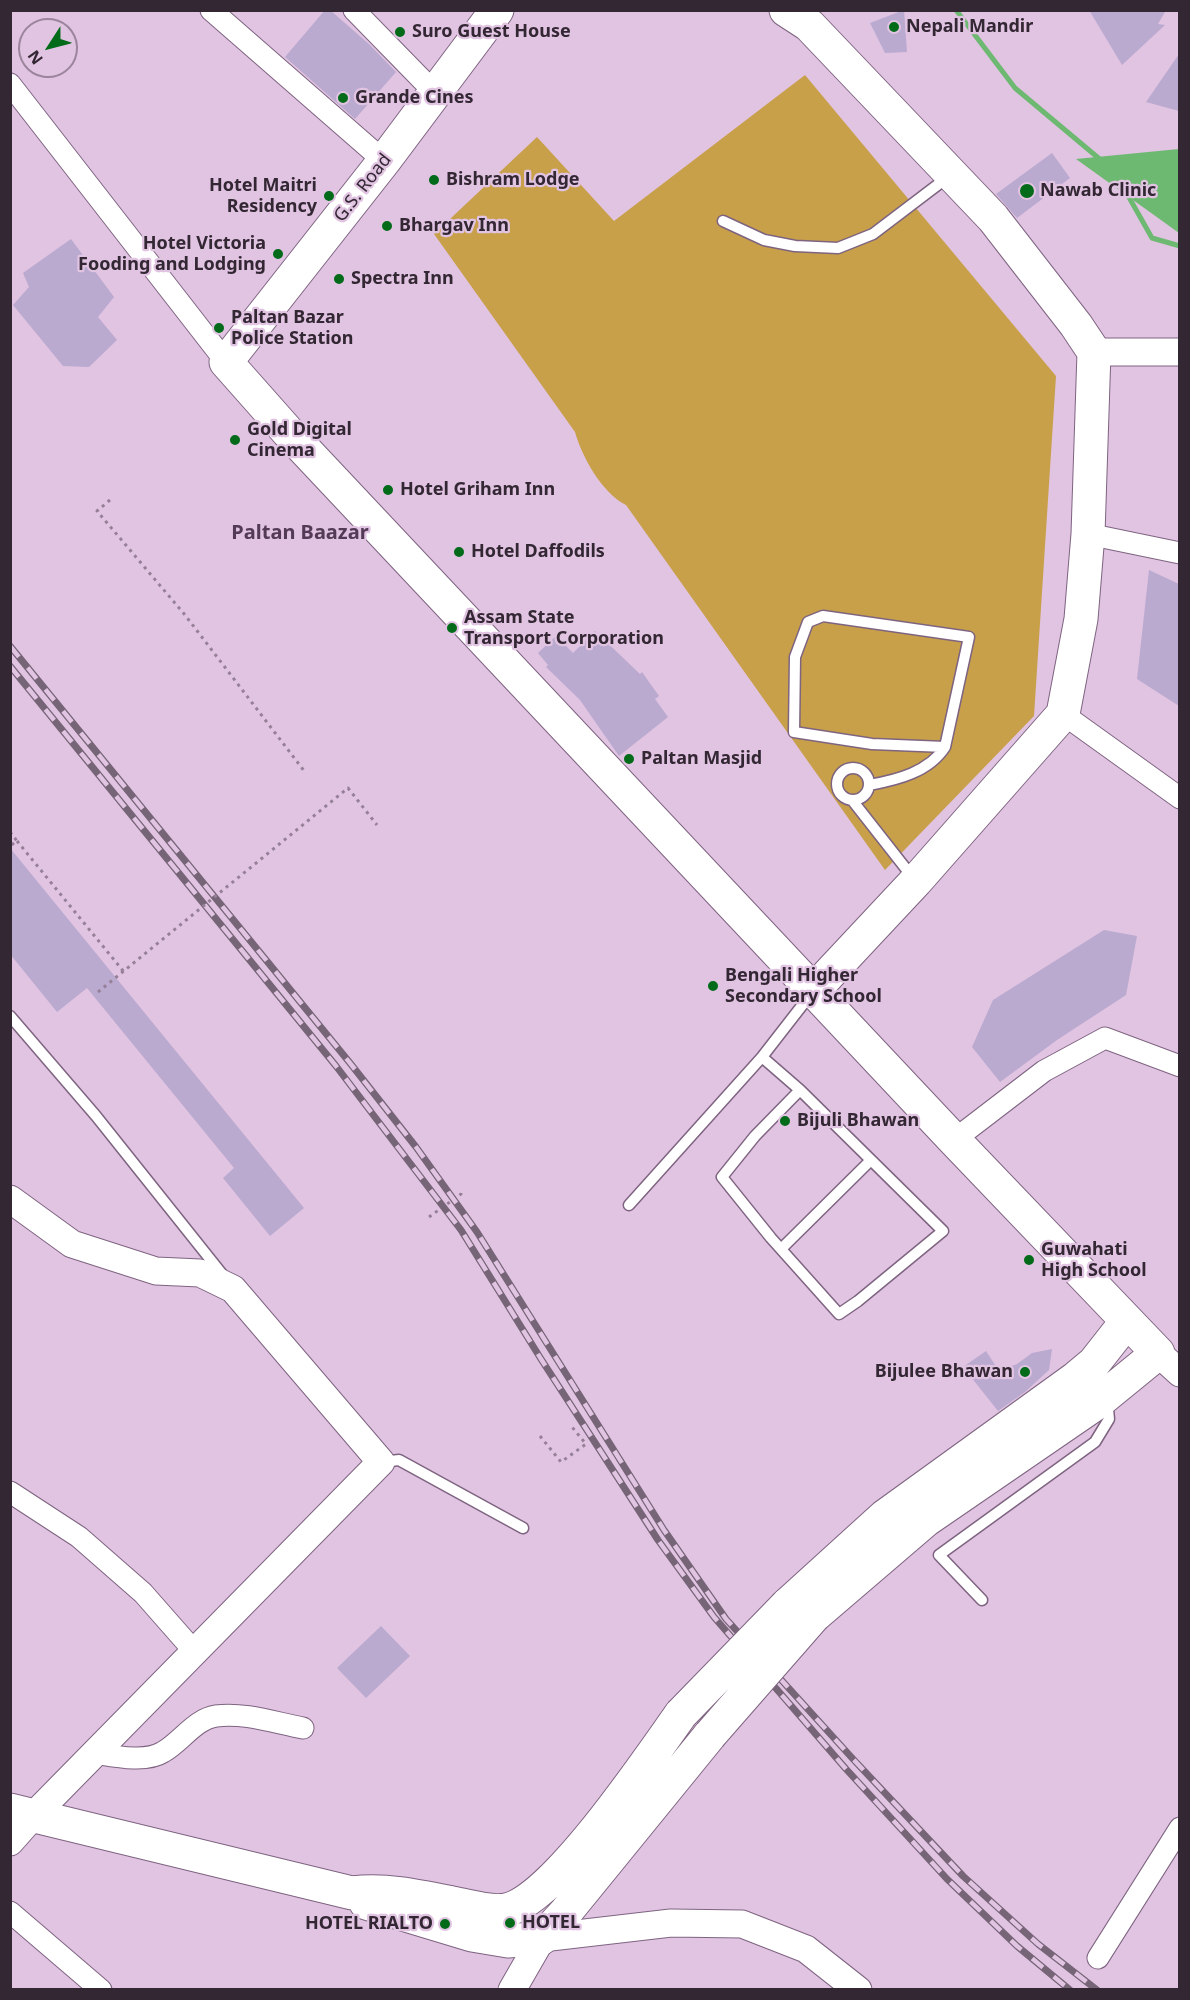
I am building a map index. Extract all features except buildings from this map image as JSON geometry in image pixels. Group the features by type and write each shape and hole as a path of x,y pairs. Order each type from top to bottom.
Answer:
{"main road":[{"name":"G.S. Road","path":"226,362 436,94 497,10"},
{"path":"808,15 993,218 1076,325 1094,352 1088,534 1081,619 1063,714 916,881 814,990"},
{"path":"226,362 296,441 954,1140 1169,1363 1102,1398 926,1520 814,1616 710,1735 566,1912 542,1938 508,1941 472,1935 369,1905 365,1892"},
{"path":"22,1813 365,1892 413,1895 488,1910 506,1910 522,1903 543,1889 559,1873 620,1798 681,1714 787,1605 885,1516 1094,1363 1127,1321"}],"street":[{"path":"211,10 384,161"},
{"path":"354,10 436,94"},
{"path":"10,84 226,362"},
{"path":"1094,352 1179,352"},
{"path":"1088,534 1179,553"},
{"path":"1063,714 1179,798"},
{"path":"954,1140 1044,1071 1105,1038 1179,1066"},
{"path":"10,1199 72,1244 156,1271 200,1273 233,1289 381,1462 95,1753 22,1813 10,1842"},
{"path":"10,1492 79,1537 143,1593 194,1651"},
{"path":"95,1753 132,1758 161,1754 197,1724 214,1716 241,1716 303,1728"},
{"path":"1098,1958 1179,1828"},
{"path":"10,1912 101,1989"},
{"path":"512,1989 542,1938 671,1923 742,1924 806,1949 858,1989"}],"lane":[{"path":"723,221 764,240 795,246 838,248 873,234 952,174"},
{"path":"870,785 902,778 937,759 945,747 969,637 823,616 808,622 795,657 794,732 872,744 945,747"},
{"path":"852,800 864,796 870,785 866,773 861,769 848,768 843,771 837,782 837,788 840,794 852,800 916,881"},
{"path":"629,1205 762,1057 814,990"},
{"path":"10,1016 96,1116 233,1289"},
{"path":"762,1057 800,1090 943,1231 839,1314 781,1249 722,1177 754,1136 800,1090"},
{"path":"781,1249 871,1160"},
{"path":"982,1600 939,1555 1095,1442 1109,1419 1102,1398"},
{"path":"381,1462 399,1460 523,1528"}],"path":[{"path":"110,500 97,511 185,615 305,772"},
{"path":"98,992 348,789 377,825"},
{"path":"10,832 124,972"},
{"path":"10,846 17,841"},
{"path":"429,1217 460,1194 462,1189"},
{"path":"540,1436 561,1462 586,1444 572,1427"}],"shaded area":[{"path":"805,75 1056,376 1034,716 885,870 626,505 601,483 583,452 575,432 434,234 537,137 614,221"},
{"path":"1179,149 1179,233 1076,159"}],"waterway":[{"path":"956,10 1015,88 1102,161"},
{"path":"1126,192 1152,238 1180,246"}],"railway":[{"path":"10,646 416,1147 477,1232 664,1530 726,1619 963,1876 1038,1944 1097,1990"},
{"path":"10,666 336,1066 461,1230 658,1540 714,1617 846,1769 947,1879 1017,1946 1070,1990"}],"place":[{"name":"Nepali Mandir","path":"894,27"},
{"name":"Suro Guest House","path":"400,32"},
{"name":"Grande Cines","path":"343,98"},
{"name":"Bishram Lodge","path":"434,180"},
{"name":"Nawab Clinic","path":"1027,191"},
{"name":"Hotel Maitri Residency","path":"329,196"},
{"name":"Bhargav Inn","path":"387,226"},
{"name":"Hotel Victoria Fooding and Lodging","path":"278,254"},
{"name":"Spectra Inn","path":"339,279"},
{"name":"Paltan Bazar Police Station","path":"219,328"},
{"name":"Gold Digital Cinema","path":"235,440"},
{"name":"Hotel Griham Inn","path":"388,490"},
{"name":"Hotel Daffodils","path":"459,552"},
{"name":"Assam State Transport Corporation","path":"452,628"},
{"name":"Paltan Masjid","path":"629,759"},
{"name":"Bengali Higher Secondary School","path":"713,986"},
{"name":"Bijuli Bhawan","path":"785,1121"},
{"name":"Guwahati High School","path":"1029,1260"},
{"name":"Bijulee Bhawan","path":"1025,1372"},
{"name":"HOTEL","path":"510,1923"},
{"name":"HOTEL RIALTO","path":"445,1924"}],"district":[{"name":"Paltan Baazar","path":"300,533"}]}
